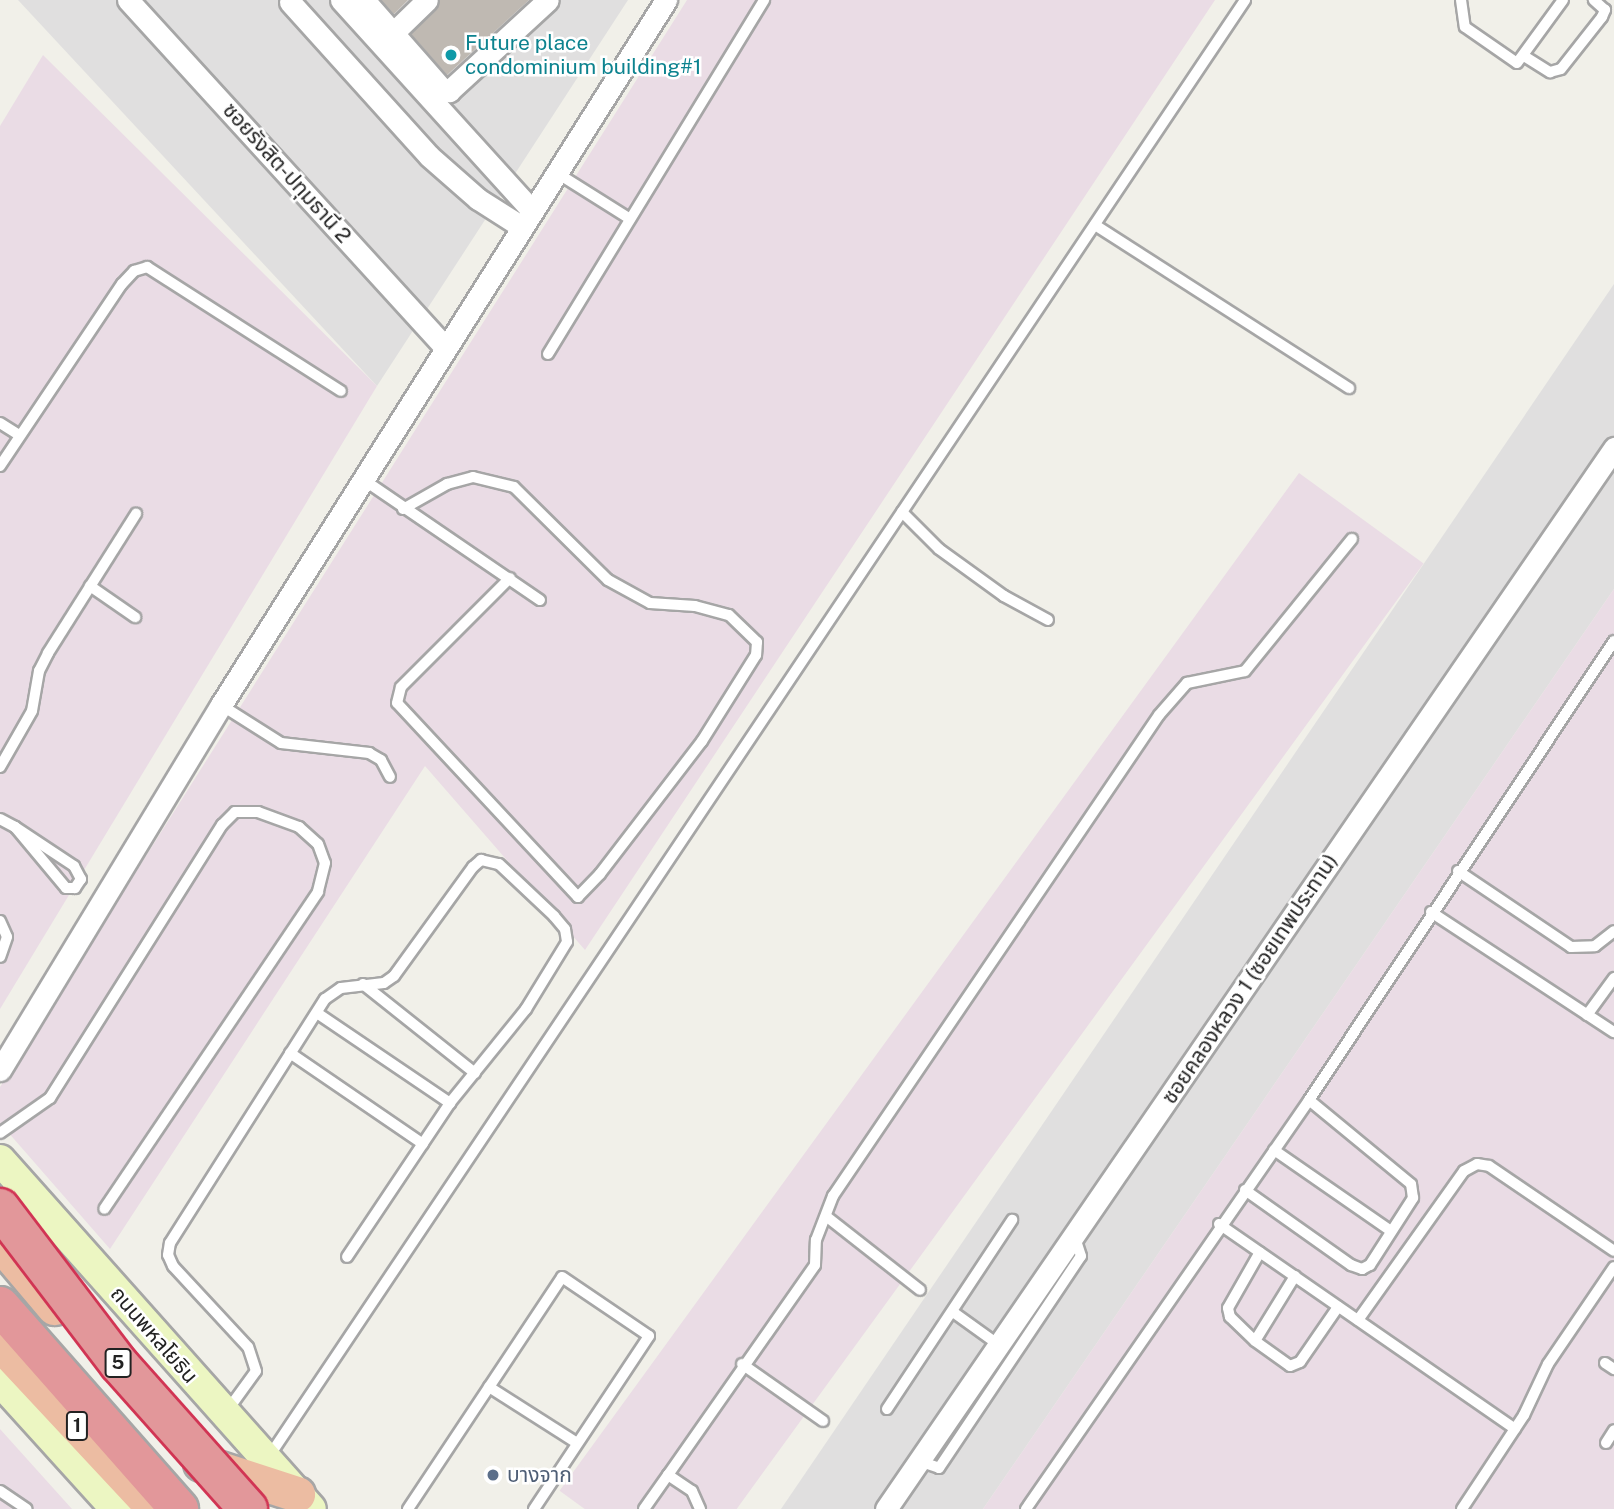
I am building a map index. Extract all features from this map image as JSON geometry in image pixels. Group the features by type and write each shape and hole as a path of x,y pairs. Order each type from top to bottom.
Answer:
{"highway":[{"name":"5","path":"0,1208 119,1364 248,1509"},
{"path":"0,1243 234,1509"},
{"name":"5","path":"0,1306 178,1509"},
{"name":"1","path":"0,1343 155,1509"},
{"path":"188,1458 304,1502"}],"main road":[{"name":"ถนนพหลโยธิน","path":"0,1160 304,1502"},
{"name":"1","path":"0,1381 116,1509"}],"street":[{"name":"ซอยรังสิต-ปทุมธานี 2","path":"128,0 445,346"},
{"path":"341,0 527,219"},
{"path":"364,0 441,88 449,91 539,3"},
{"path":"393,33 427,0"},
{"path":"0,1070 221,705 364,480 445,346 667,0"},
{"path":"290,2 429,156 478,198 527,219"},
{"name":"ซอยคลองหลวง 1 (ซอยเทพประทาน)","path":"886,1509 1614,448"}],"lane":[{"path":"548,354 764,0"},
{"path":"266,1460 1245,0"},
{"path":"1461,0 1462,21 1469,30 1516,62 1524,56 1563,0"},
{"path":"1524,56 1550,72 1560,69 1602,17 1605,10 1594,0"},
{"path":"557,173 630,219"},
{"path":"1095,225 1349,388"},
{"path":"0,466 122,284 134,271 147,267 341,391"},
{"path":"0,423 19,435"},
{"path":"403,509 447,484 473,477 514,487 608,580 650,603 695,606 729,615 757,642 756,655 702,741 600,874 578,897 397,703 401,687 510,578"},
{"path":"364,480 540,600"},
{"path":"902,512 939,549 1003,596 1048,620"},
{"path":"0,768 32,711 39,671 136,514"},
{"path":"644,1509 742,1364 815,1265 816,1240 833,1196 1159,715 1187,683 1245,671 1352,539"},
{"path":"90,586 135,617"},
{"path":"1026,1509 1219,1224 1308,1100 1614,641"},
{"path":"221,705 281,743 369,753 381,760 390,777"},
{"path":"0,1133 50,1098 222,825 234,812 258,812 299,828 318,844 325,863 318,892 104,1209"},
{"path":"0,818 15,827 74,866 81,878 75,888 66,888 15,827"},
{"path":"224,1414 256,1371 248,1347 167,1255 170,1243 325,999 361,982 376,985 394,976 473,867 481,860 499,864 554,916 565,929 567,943 526,1009 450,1103 347,1257"},
{"path":"1458,872 1571,947 1595,946 1614,931"},
{"path":"1431,912 1614,1032"},
{"path":"0,921 7,937 0,957"},
{"path":"1587,1015 1614,978"},
{"path":"361,982 475,1073"},
{"path":"317,1013 450,1103"},
{"path":"290,1053 423,1144"},
{"path":"1245,1190 1362,1269 1370,1265 1413,1198 1411,1184 1308,1100"},
{"path":"1274,1150 1391,1231"},
{"path":"1359,1320 1464,1171 1476,1164 1489,1166 1614,1251"},
{"path":"827,1217 920,1290"},
{"path":"887,1409 1012,1220"},
{"path":"1219,1224 1515,1429"},
{"path":"919,1461 939,1468 1082,1256 1074,1235"},
{"path":"1260,1252 1227,1308 1230,1317 1255,1340 1295,1366 1338,1307"},
{"path":"1462,1509 1515,1429 1548,1364 1614,1268"},
{"path":"1255,1340 1295,1276"},
{"path":"408,1509 562,1278 649,1336 534,1509"},
{"path":"953,1312 999,1345"},
{"path":"742,1364 822,1420"},
{"path":"489,1387 578,1443"},
{"path":"1606,1443 1614,1430"},
{"path":"668,1475 692,1491 701,1509"},
{"path":"0,1491 27,1509"}],"shaded area":[{"path":"18,0 628,0 377,386"},
{"path":"687,0 1215,0 585,950 425,766 110,1249 0,1123 0,1087"},
{"path":"43,55 377,386 0,1009 0,126"},
{"path":"1614,284 1614,589 983,1509 781,1509"},
{"path":"1299,473 1424,564 737,1509 585,1509 560,1491"},
{"path":"1614,589 1614,1509 983,1509"},
{"path":"0,1429 72,1509 0,1509"}],"building":[{"path":"381,0 408,0 394,14"},
{"name":"Future place condominium building#1","path":"440,0 529,0 447,75 411,34"}],"place":[{"name":"Future place condominium building#1","path":"451,55"},
{"name":"บางจาก","path":"493,1475"}]}
